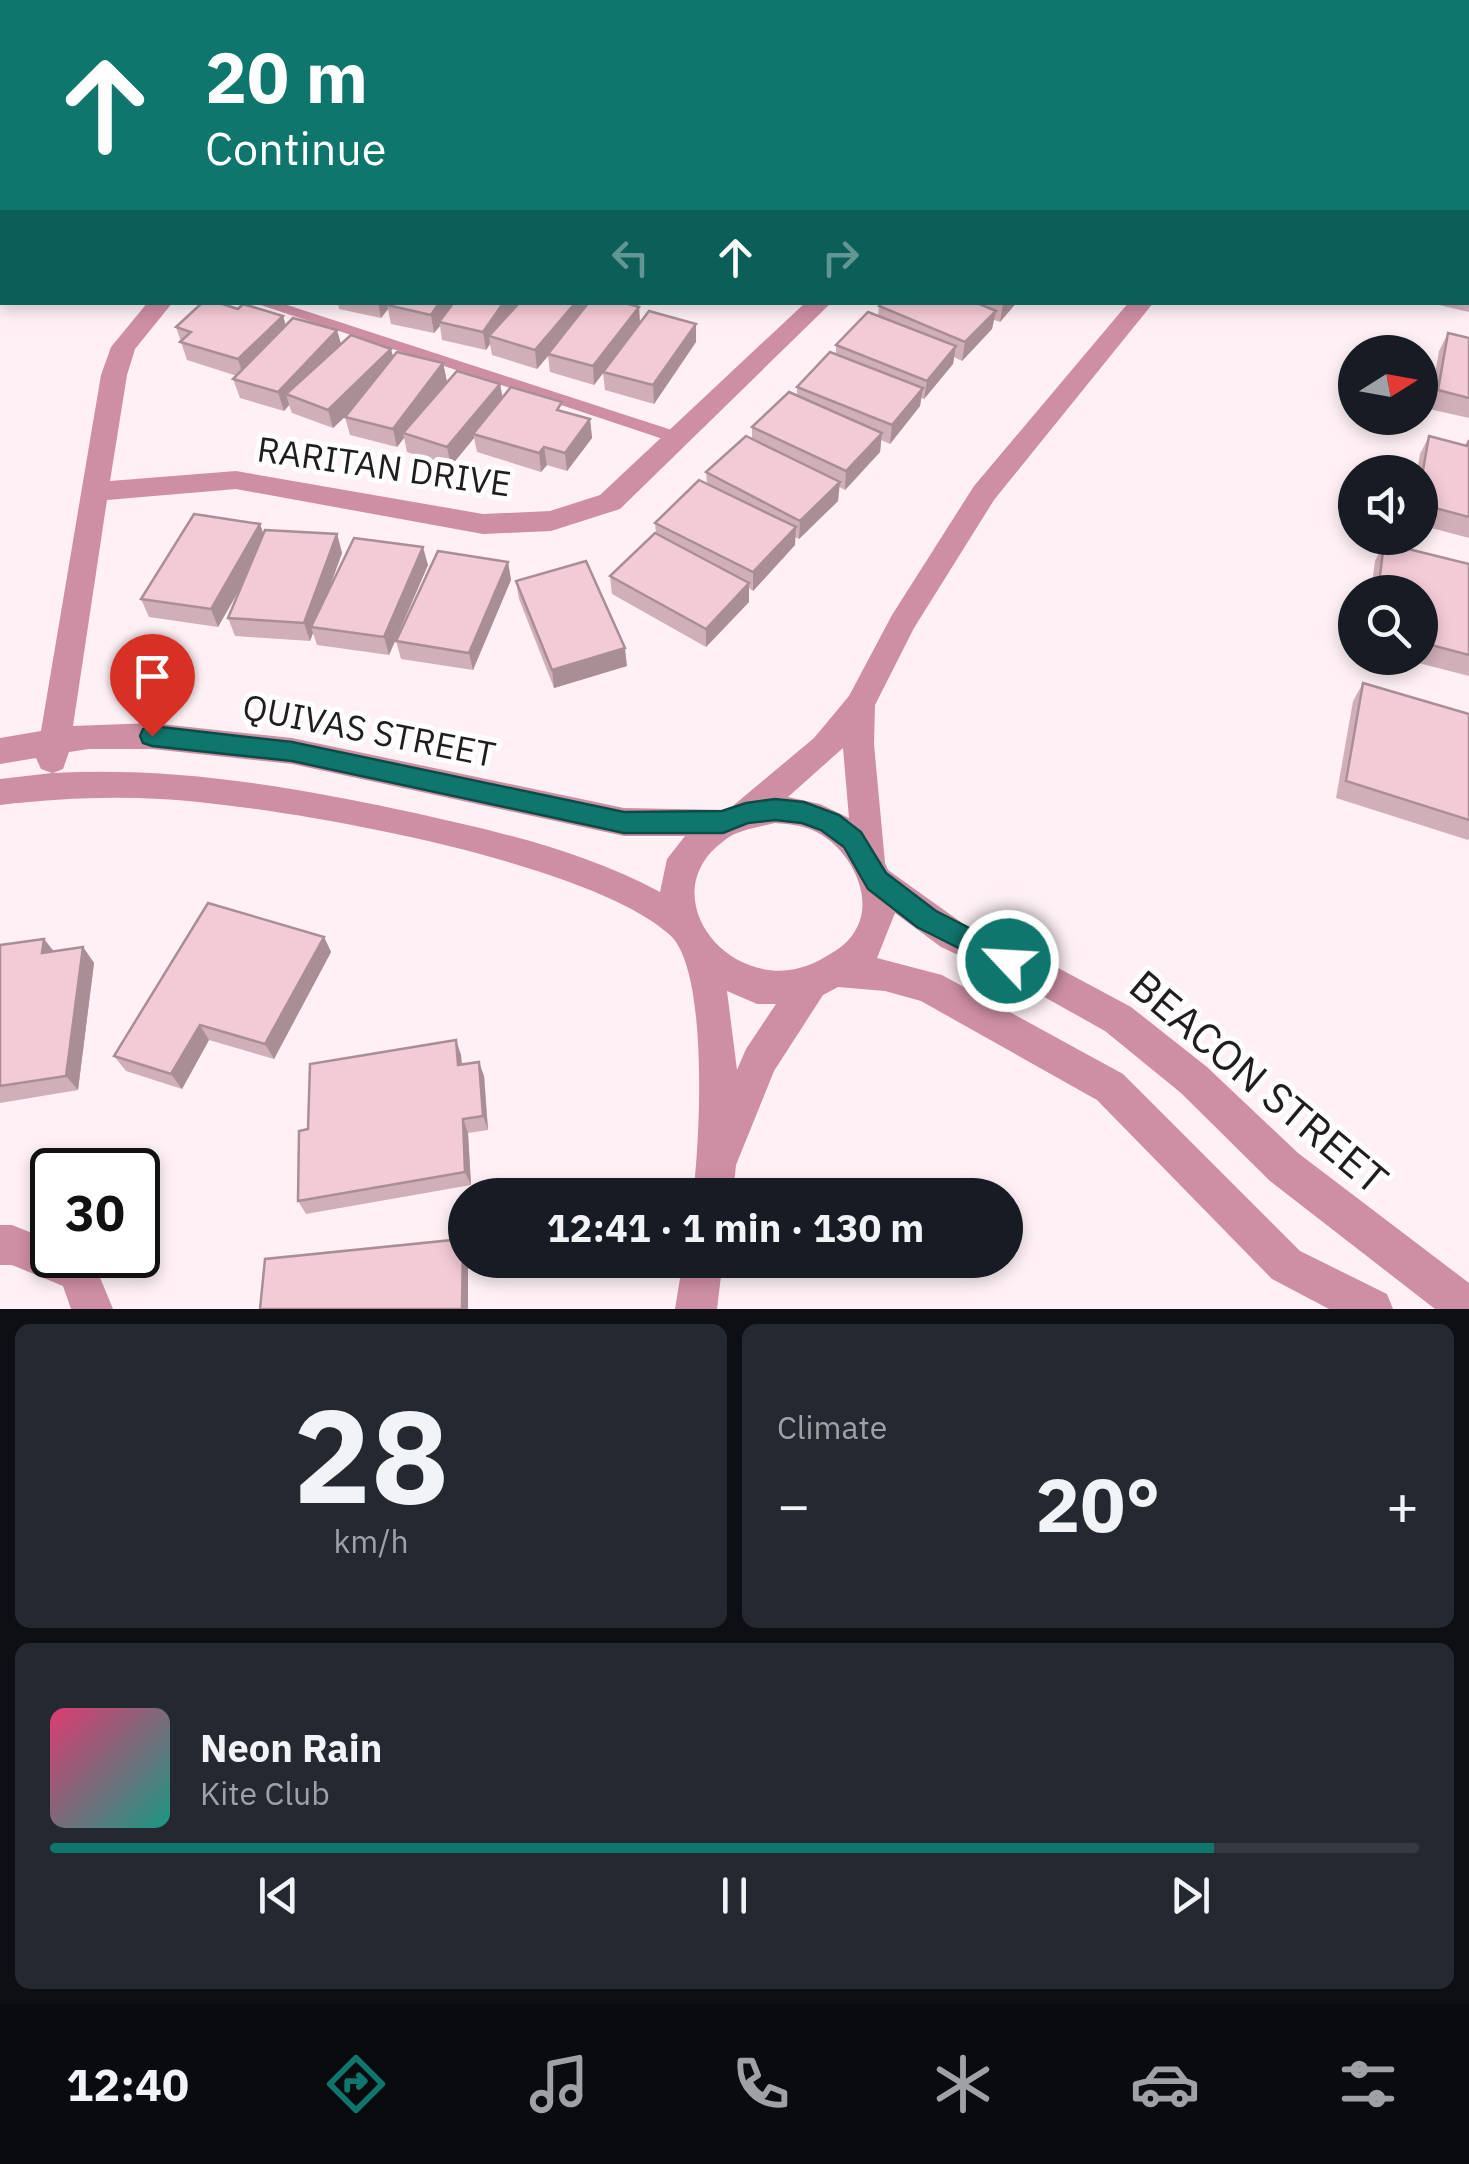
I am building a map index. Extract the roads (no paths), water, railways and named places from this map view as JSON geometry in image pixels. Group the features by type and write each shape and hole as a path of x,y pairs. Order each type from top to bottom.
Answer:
{"street":[{"path":"46,787 58,741 107,410 124,347 159,305"},
{"name":"RARITAN DRIVE","path":"96,492 236,480 484,524 552,520 610,502 817,305"},
{"path":"680,922 676,893 683,865 699,840 735,818 825,747 860,705 902,623 984,494 1140,305"},
{"path":"716,1178 759,1060 825,978 860,953 873,931 880,906 858,744 860,705"},
{"name":"QUIVAS STREET","path":"0,751 58,741 152,736 292,752 624,822 735,818"},
{"path":"0,792 114,783 184,785 290,798 506,848 596,874 644,897 680,922 702,957 714,1016 715,1178"},
{"path":"735,818 789,811 830,823 852,840 873,871"},
{"name":"BEACON STREET","path":"873,871 953,936 1036,974 1118,1020 1194,1080 1284,1167 1469,1308"},
{"path":"702,957 725,974 752,985 782,988 825,978 885,974 930,987 1110,1087 1286,1264 1372,1309"},
{"path":"0,1245 12,1245 85,1290"},
{"path":"696,1309 701,1278"}],"lane":[{"path":"269,305 678,438"}]}
